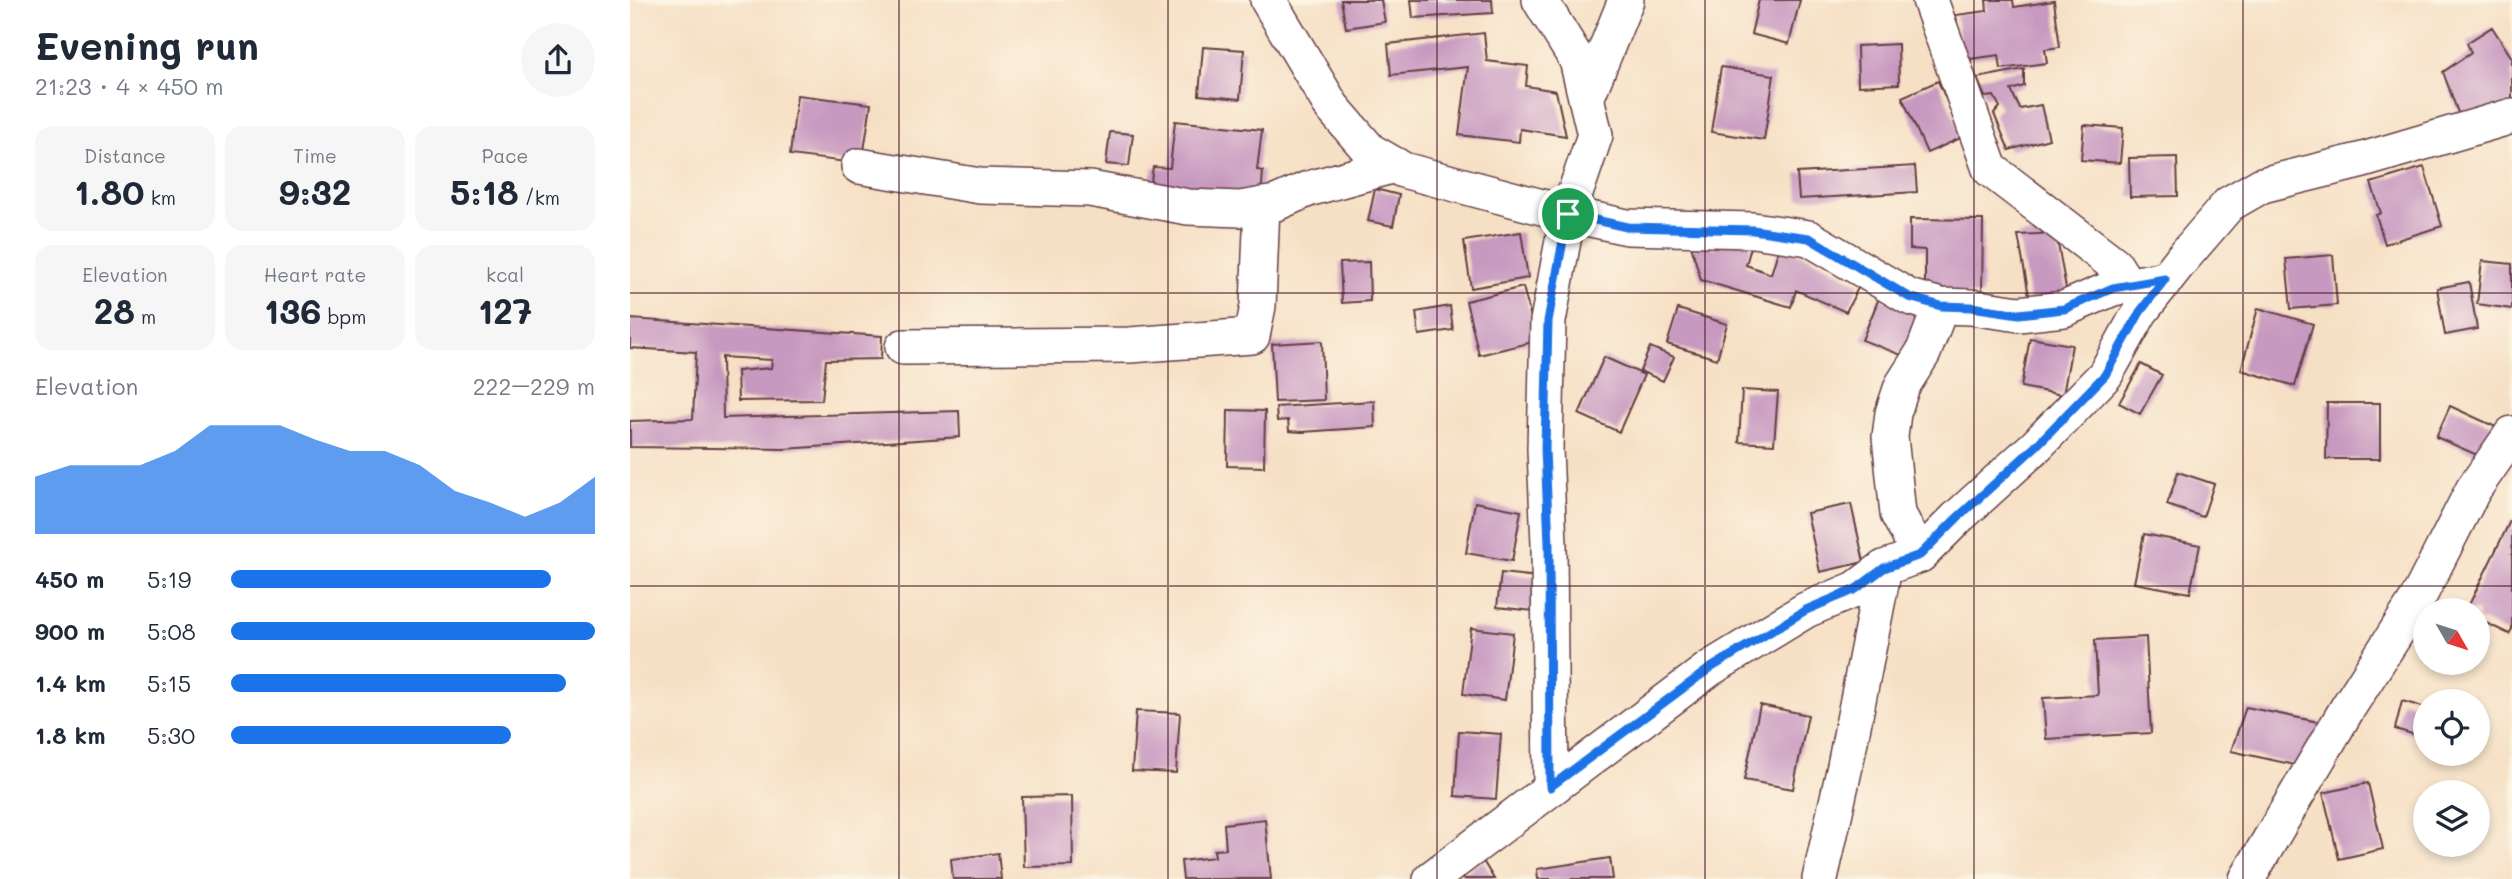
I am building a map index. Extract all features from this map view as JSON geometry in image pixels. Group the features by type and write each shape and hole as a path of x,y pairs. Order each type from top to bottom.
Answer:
{"street":[{"path":"1268,0 1332,107 1370,150 1403,170 1627,227 1753,230 1809,238 1909,297 1941,306 2019,314 2064,309 2113,288 2165,279"},
{"path":"1540,0 1577,60 1595,135 1568,214 1548,321 1545,449 1549,544 1550,787"},
{"path":"1586,99 1626,0"},
{"path":"1930,0 1990,169 2114,264 2128,286"},
{"path":"1431,879 1709,669 1806,610 1856,589 1884,568 1920,555 2035,447 2105,375 2140,312 2229,204 2262,185 2363,160 2512,116"},
{"path":"859,166 980,186 1090,189 1188,207 1240,209 1276,203 1308,189 1395,165"},
{"path":"903,347 1130,345 1252,336 1258,306 1262,205"},
{"path":"1920,555 1898,514 1890,437 1902,386 1923,353 1941,306"},
{"path":"2247,879 2347,709 2417,600 2473,490 2512,434"},
{"path":"1820,879 1884,568"}],"building":[{"path":"1341,0 1381,0 1385,22 1346,28"},
{"path":"1411,0 1492,0 1493,13 1413,18"},
{"path":"1759,0 1800,0 1789,44 1751,34"},
{"path":"1986,0 2013,0 2014,7 2054,1 2060,47 2045,49 2047,63 2001,69 1999,55 1962,60 1956,15 1987,11"},
{"path":"2492,27 2512,58 2512,102 2460,118 2443,72 2471,53 2467,43"},
{"path":"1484,33 1487,61 1528,66 1526,86 1556,91 1566,136 1520,129 1519,142 1459,135 1468,67 1391,75 1388,44"},
{"path":"1898,44 1899,84 1858,86 1857,46"},
{"path":"1203,47 1244,50 1240,99 1199,95"},
{"path":"1721,67 1774,75 1764,140 1711,132"},
{"path":"2024,69 2024,86 2011,90 2020,109 2041,105 2049,139 2009,150 1994,114 2000,107 1994,96 1985,97 1977,78"},
{"path":"1938,81 1963,137 1927,153 1902,97"},
{"path":"797,95 871,104 862,164 790,155"},
{"path":"1175,121 1262,130 1257,170 1263,171 1261,199 1150,187 1153,167 1170,168"},
{"path":"2084,125 2123,128 2120,163 2081,160"},
{"path":"1110,132 1133,134 1129,166 1106,164"},
{"path":"2177,157 2178,196 2130,197 2129,158"},
{"path":"1915,166 1917,192 1799,199 1797,173"},
{"path":"2424,167 2442,226 2385,244 2376,215 2381,213 2371,183"},
{"path":"1375,189 1399,195 1393,226 1368,221"},
{"path":"1910,219 1983,220 1982,295 1925,294 1925,250 1910,249"},
{"path":"1521,232 1528,278 1471,288 1464,241"},
{"path":"2056,233 2067,294 2030,301 2018,235"},
{"path":"1689,239 1716,248 1718,239 1752,243 1746,265 1771,274 1779,248 1809,257 1860,284 1846,312 1796,290 1791,307 1701,280"},
{"path":"2333,255 2337,305 2291,309 2286,259"},
{"path":"2482,261 2512,264 2512,309 2477,304"},
{"path":"1369,262 1370,301 1342,303 1340,263"},
{"path":"2469,282 2477,329 2445,335 2437,288"},
{"path":"1523,287 1537,341 1479,355 1466,301"},
{"path":"1879,298 1925,316 1909,358 1862,340"},
{"path":"1450,306 1453,330 1419,335 1416,312"},
{"path":"2258,308 2313,324 2295,386 2241,370"},
{"path":"1678,309 1727,324 1717,359 1667,344"},
{"path":"630,319 882,336 881,359 826,360 822,400 738,401 737,371 771,368 772,360 722,357 723,418 959,411 960,437 784,449 630,447 630,421 693,419 696,352 630,348"},
{"path":"2030,338 2072,345 2063,395 2021,387"},
{"path":"1322,341 1324,400 1275,402 1272,344"},
{"path":"1650,347 1674,357 1663,381 1640,371"},
{"path":"1604,357 1644,375 1619,432 1579,414"},
{"path":"2141,364 2162,375 2140,414 2119,403"},
{"path":"1742,390 1778,392 1774,444 1739,442"},
{"path":"1374,401 1375,427 1302,432 1289,431 1288,420 1277,421 1276,407"},
{"path":"2327,403 2380,403 2380,459 2326,459"},
{"path":"2450,406 2498,428 2484,458 2436,437"},
{"path":"1228,410 1265,411 1264,467 1227,466"},
{"path":"2178,472 2214,484 2203,517 2167,505"},
{"path":"1475,502 1521,511 1512,561 1466,553"},
{"path":"1851,504 1864,562 1820,572 1807,513"},
{"path":"2512,517 2512,629 2509,634 2490,625 2490,598 2472,598"},
{"path":"2144,534 2200,545 2190,593 2134,583"},
{"path":"1501,573 1538,577 1534,611 1497,607"},
{"path":"1471,628 1513,633 1505,700 1463,694"},
{"path":"2146,637 2151,733 2046,739 2043,698 2098,695 2095,640"},
{"path":"2402,701 2413,704 2413,734 2395,729"},
{"path":"1760,705 1808,715 1793,789 1744,780"},
{"path":"2246,707 2328,724 2304,767 2231,751"},
{"path":"1136,711 1180,713 1176,773 1132,771"},
{"path":"1459,731 1501,734 1496,799 1455,796"},
{"path":"2368,783 2383,849 2339,859 2323,793"},
{"path":"1072,796 1073,866 1024,867 1022,797"},
{"path":"1265,819 1271,879 1183,879 1181,861 1215,857 1214,850 1226,849 1224,824"},
{"path":"998,853 1001,879 953,879 951,859"},
{"path":"1610,858 1613,879 1538,879 1537,869"},
{"path":"1483,861 1494,879 1454,879"}],"route":[{"path":"1568,214 1627,227 1753,230 1809,238 1909,297 1941,306 2019,314 2064,309 2113,288 2165,279 2140,312 2105,375 2035,447 1920,555 1884,568 1856,589 1806,610 1709,669 1550,787 1549,544 1545,449 1548,321 1568,214"}]}
